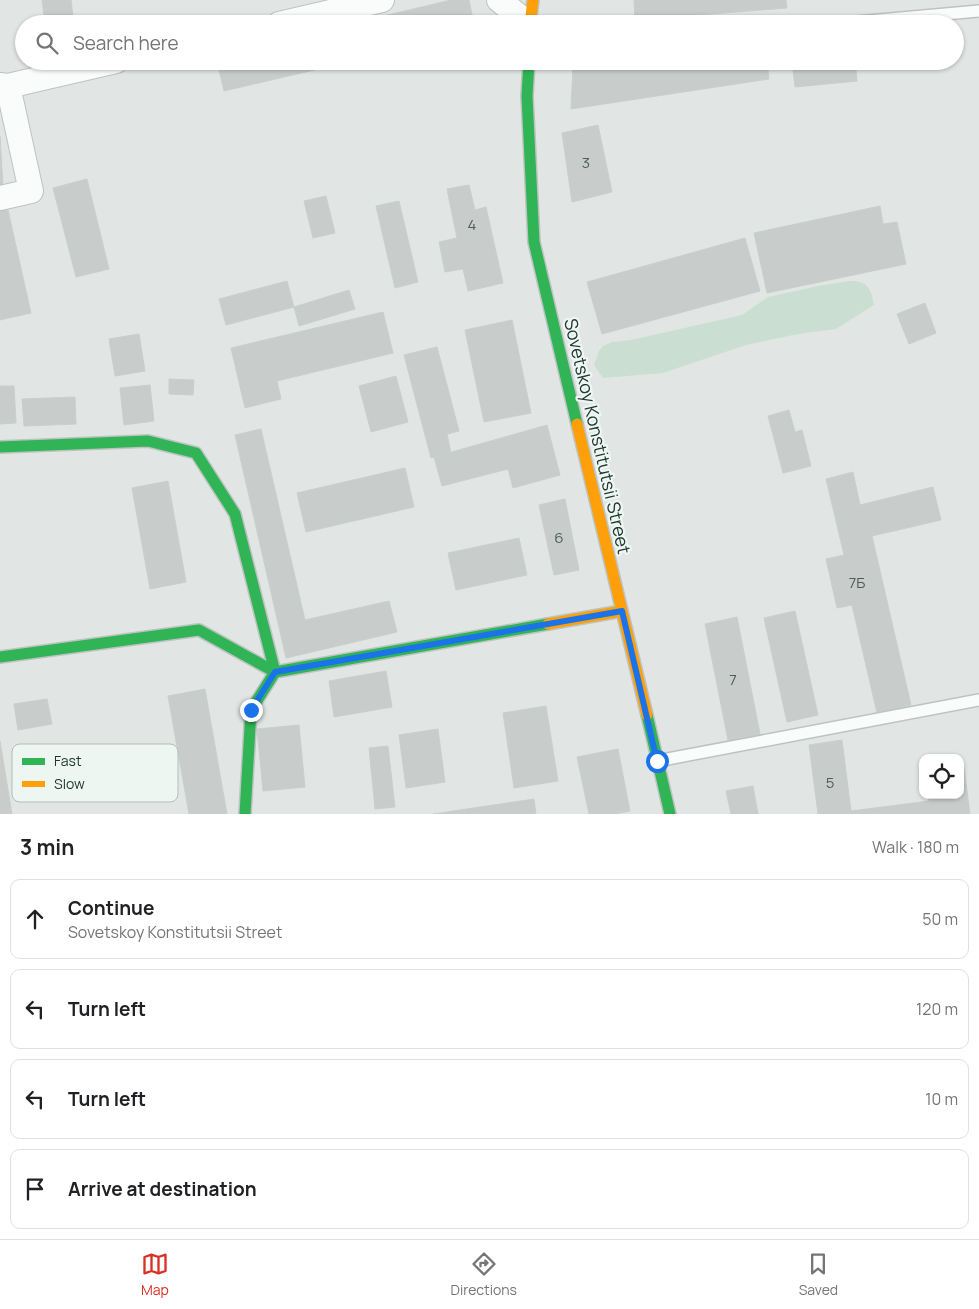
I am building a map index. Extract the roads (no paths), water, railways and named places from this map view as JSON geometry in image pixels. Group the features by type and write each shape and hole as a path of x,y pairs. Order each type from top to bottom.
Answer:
{"street":[{"path":"318,15 382,0"},
{"path":"499,0 518,15"},
{"path":"531,15 533,0"},
{"path":"0,198 31,191 4,86 76,70"},
{"name":"Sovetskoy Konstitutsii Street","path":"528,70 527,96 534,242 670,814"},
{"path":"0,447 148,441 196,453 235,514 275,672 251,710 245,814"},
{"path":"0,657 199,630 275,672 622,611"}],"lane":[{"path":"934,15 979,11"},
{"path":"657,761 979,700"}]}
